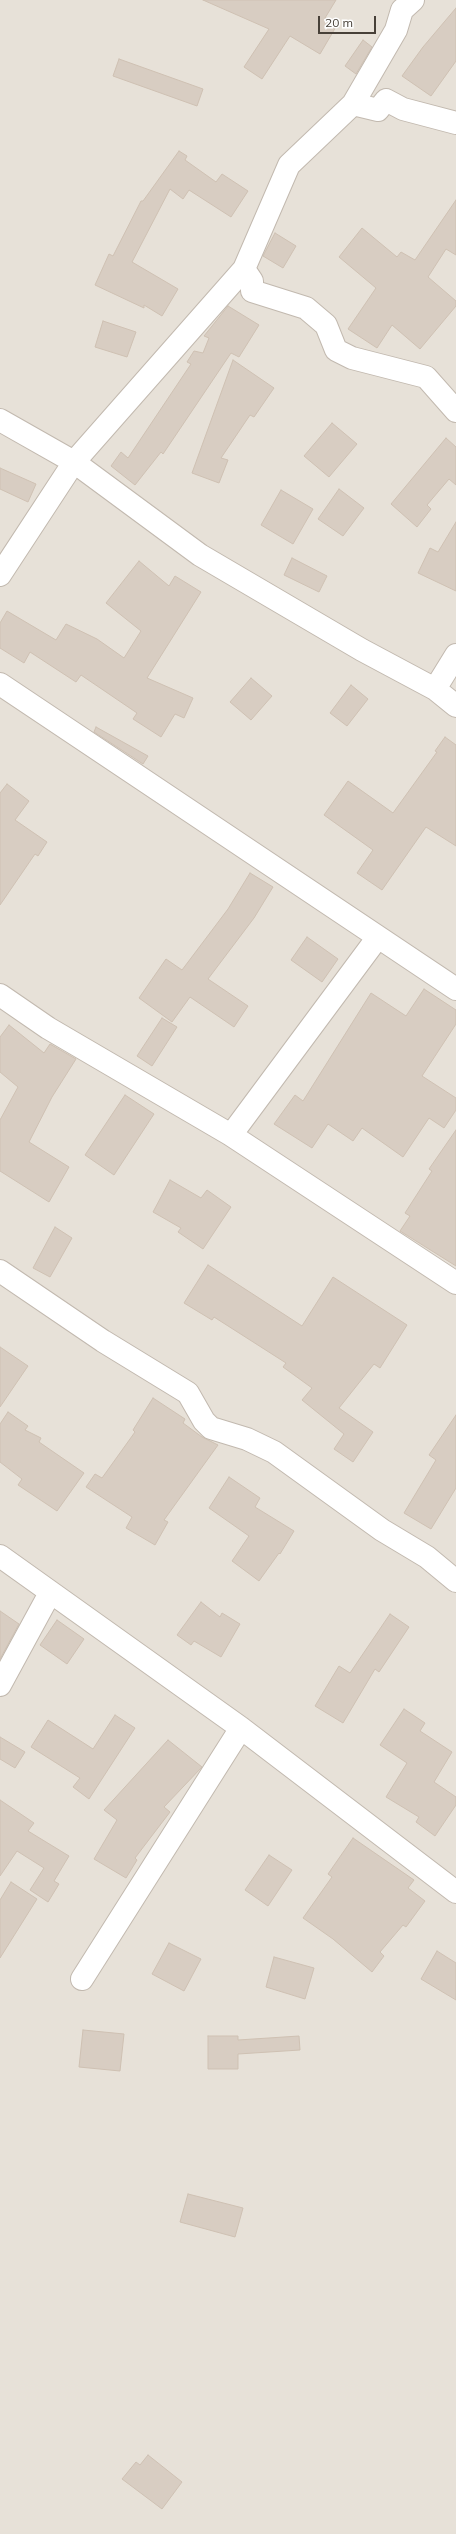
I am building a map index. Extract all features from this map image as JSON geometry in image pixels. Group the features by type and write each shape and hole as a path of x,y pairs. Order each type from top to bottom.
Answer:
{"street":[{"path":"0,575 74,462 244,269 289,165 353,104 396,30 402,10 413,0"},
{"path":"353,104 378,110 386,100 403,109 456,123"},
{"path":"244,269 252,281 252,291 306,308 326,325 336,350 352,358 426,377 456,411"},
{"path":"0,420 74,462 200,554 362,650 435,689 456,706"},
{"path":"435,689 456,655"},
{"path":"0,684 456,989"},
{"path":"231,1134 378,937"},
{"path":"0,995 48,1028 231,1134 456,1283"},
{"path":"0,1271 103,1341 188,1393 204,1421 211,1428 247,1439 274,1452 382,1530 427,1557 456,1581"},
{"path":"0,1556 241,1728 456,1892"},
{"path":"0,1685 50,1593"},
{"path":"82,1979 241,1728"}],"shaded area":[{"path":"0,0 456,0 456,2534 0,2534"}],"building":[{"path":"203,0 336,0 325,18 337,25 320,54 290,36 262,79 244,67 269,29"},
{"path":"456,8 456,61 431,96 402,76 423,47"},
{"path":"363,40 372,47 356,74 345,66"},
{"path":"119,59 203,89 197,106 113,76"},
{"path":"179,151 187,156 185,160 216,182 222,174 248,191 231,217 189,190 183,199 170,189 132,262 178,289 162,316 144,305 144,308 95,285 109,254 113,256 141,201 143,201"},
{"path":"456,200 456,255 446,249 428,277 456,301 456,306 420,349 392,325 377,348 348,329 376,288 339,257 362,228 397,257 401,252 415,260"},
{"path":"275,233 296,246 283,268 263,256"},
{"path":"228,306 259,325 239,357 231,353 163,454 161,452 135,485 111,466 121,452 128,458 191,364 187,362 194,351 203,353 209,338 204,336"},
{"path":"103,321 136,332 127,357 95,347"},
{"path":"233,360 274,388 254,417 250,415 221,458 228,460 219,483 192,473"},
{"path":"332,423 357,444 329,477 304,456"},
{"path":"446,438 456,447 456,485 449,479 427,505 431,509 417,527 391,504"},
{"path":"0,468 36,484 28,502 0,489"},
{"path":"339,489 364,508 343,536 318,519"},
{"path":"281,490 313,509 293,544 261,525"},
{"path":"456,522 456,591 418,573 430,548 438,552"},
{"path":"292,558 327,576 319,592 284,575"},
{"path":"139,561 169,586 175,576 201,592 147,678 193,698 184,718 175,714 161,737 133,719 137,713 81,675 76,682 30,652 24,663 0,648 0,623 7,611 56,640 66,624 97,639 124,658 141,631 106,603"},
{"path":"251,678 272,696 251,720 230,702"},
{"path":"351,685 368,699 347,726 330,713"},
{"path":"96,727 148,756 143,764 94,732"},
{"path":"445,737 456,745 456,846 426,827 382,890 357,873 373,850 324,815 348,781 393,813 437,752 435,751"},
{"path":"7,784 29,801 15,820 47,842 38,856 35,854 0,905 0,793"},
{"path":"250,873 273,887 254,918 208,979 248,1006 234,1027 190,997 172,1022 139,998 166,959 182,970 228,909"},
{"path":"307,937 338,959 322,982 291,960"},
{"path":"424,989 456,1010 456,1024 422,1076 456,1098 456,1110 444,1128 429,1118 403,1157 362,1128 353,1141 328,1124 312,1148 274,1124 295,1095 303,1101 371,993 406,1016"},
{"path":"162,1018 177,1027 152,1066 137,1056"},
{"path":"9,1025 44,1053 50,1044 76,1059 52,1097 29,1142 69,1167 49,1202 0,1171 0,1120 18,1087 0,1072 0,1037"},
{"path":"125,1095 154,1114 114,1175 85,1155"},
{"path":"456,1130 456,1266 400,1231 410,1216 405,1213 432,1171 429,1169"},
{"path":"170,1180 201,1198 207,1190 231,1207 203,1249 178,1232 181,1228 153,1212"},
{"path":"55,1227 72,1238 50,1277 33,1268"},
{"path":"208,1265 302,1326 333,1277 407,1325 380,1368 374,1364 339,1408 373,1432 353,1462 334,1449 344,1434 302,1400 312,1388 283,1367 286,1363 214,1317 212,1320 184,1303"},
{"path":"0,1347 28,1366 0,1407"},
{"path":"153,1398 185,1419 183,1423 202,1437 218,1445 164,1520 168,1522 155,1545 126,1528 132,1517 86,1487 95,1474 102,1478 135,1432 133,1430"},
{"path":"8,1412 28,1426 25,1430 41,1438 39,1442 84,1473 57,1511 18,1485 22,1479 0,1462 0,1424"},
{"path":"456,1415 456,1488 431,1529 404,1513 436,1460 429,1455"},
{"path":"229,1477 260,1498 255,1507 294,1531 280,1554 279,1553 259,1581 232,1561 249,1536 209,1508"},
{"path":"201,1602 220,1617 222,1613 240,1624 221,1657 194,1641 191,1645 177,1635"},
{"path":"0,1611 19,1624 0,1659"},
{"path":"390,1614 409,1627 379,1672 375,1669 343,1723 315,1706 339,1666 350,1673"},
{"path":"57,1620 84,1639 67,1664 40,1645"},
{"path":"404,1709 425,1723 420,1731 452,1752 434,1782 456,1797 456,1805 435,1836 416,1822 419,1817 386,1797 407,1763 380,1745"},
{"path":"115,1715 135,1728 89,1799 73,1787 80,1778 31,1747 48,1720 93,1749"},
{"path":"0,1737 25,1752 15,1768 0,1759"},
{"path":"168,1740 202,1767 164,1807 170,1812 135,1858 137,1860 126,1878 94,1859 117,1820 104,1810"},
{"path":"0,1800 34,1823 28,1831 69,1856 54,1881 59,1884 48,1902 30,1890 44,1868 17,1851 0,1876"},
{"path":"353,1838 414,1880 408,1888 425,1901 406,1927 403,1925 380,1952 384,1956 372,1972 333,1939 303,1918 332,1877 328,1874"},
{"path":"269,1855 292,1870 268,1906 245,1890"},
{"path":"11,1882 37,1899 0,1958 0,1900"},
{"path":"169,1943 201,1959 184,1991 152,1974"},
{"path":"437,1951 456,1963 456,2000 421,1979"},
{"path":"274,1957 314,1968 305,1999 266,1987"},
{"path":"83,2030 124,2034 120,2071 79,2067"},
{"path":"208,2036 238,2036 238,2040 299,2036 300,2050 238,2054 238,2069 208,2069"},
{"path":"188,2194 243,2208 235,2237 180,2222"},
{"path":"148,2455 182,2482 162,2509 122,2479 136,2462 140,2465"}]}
